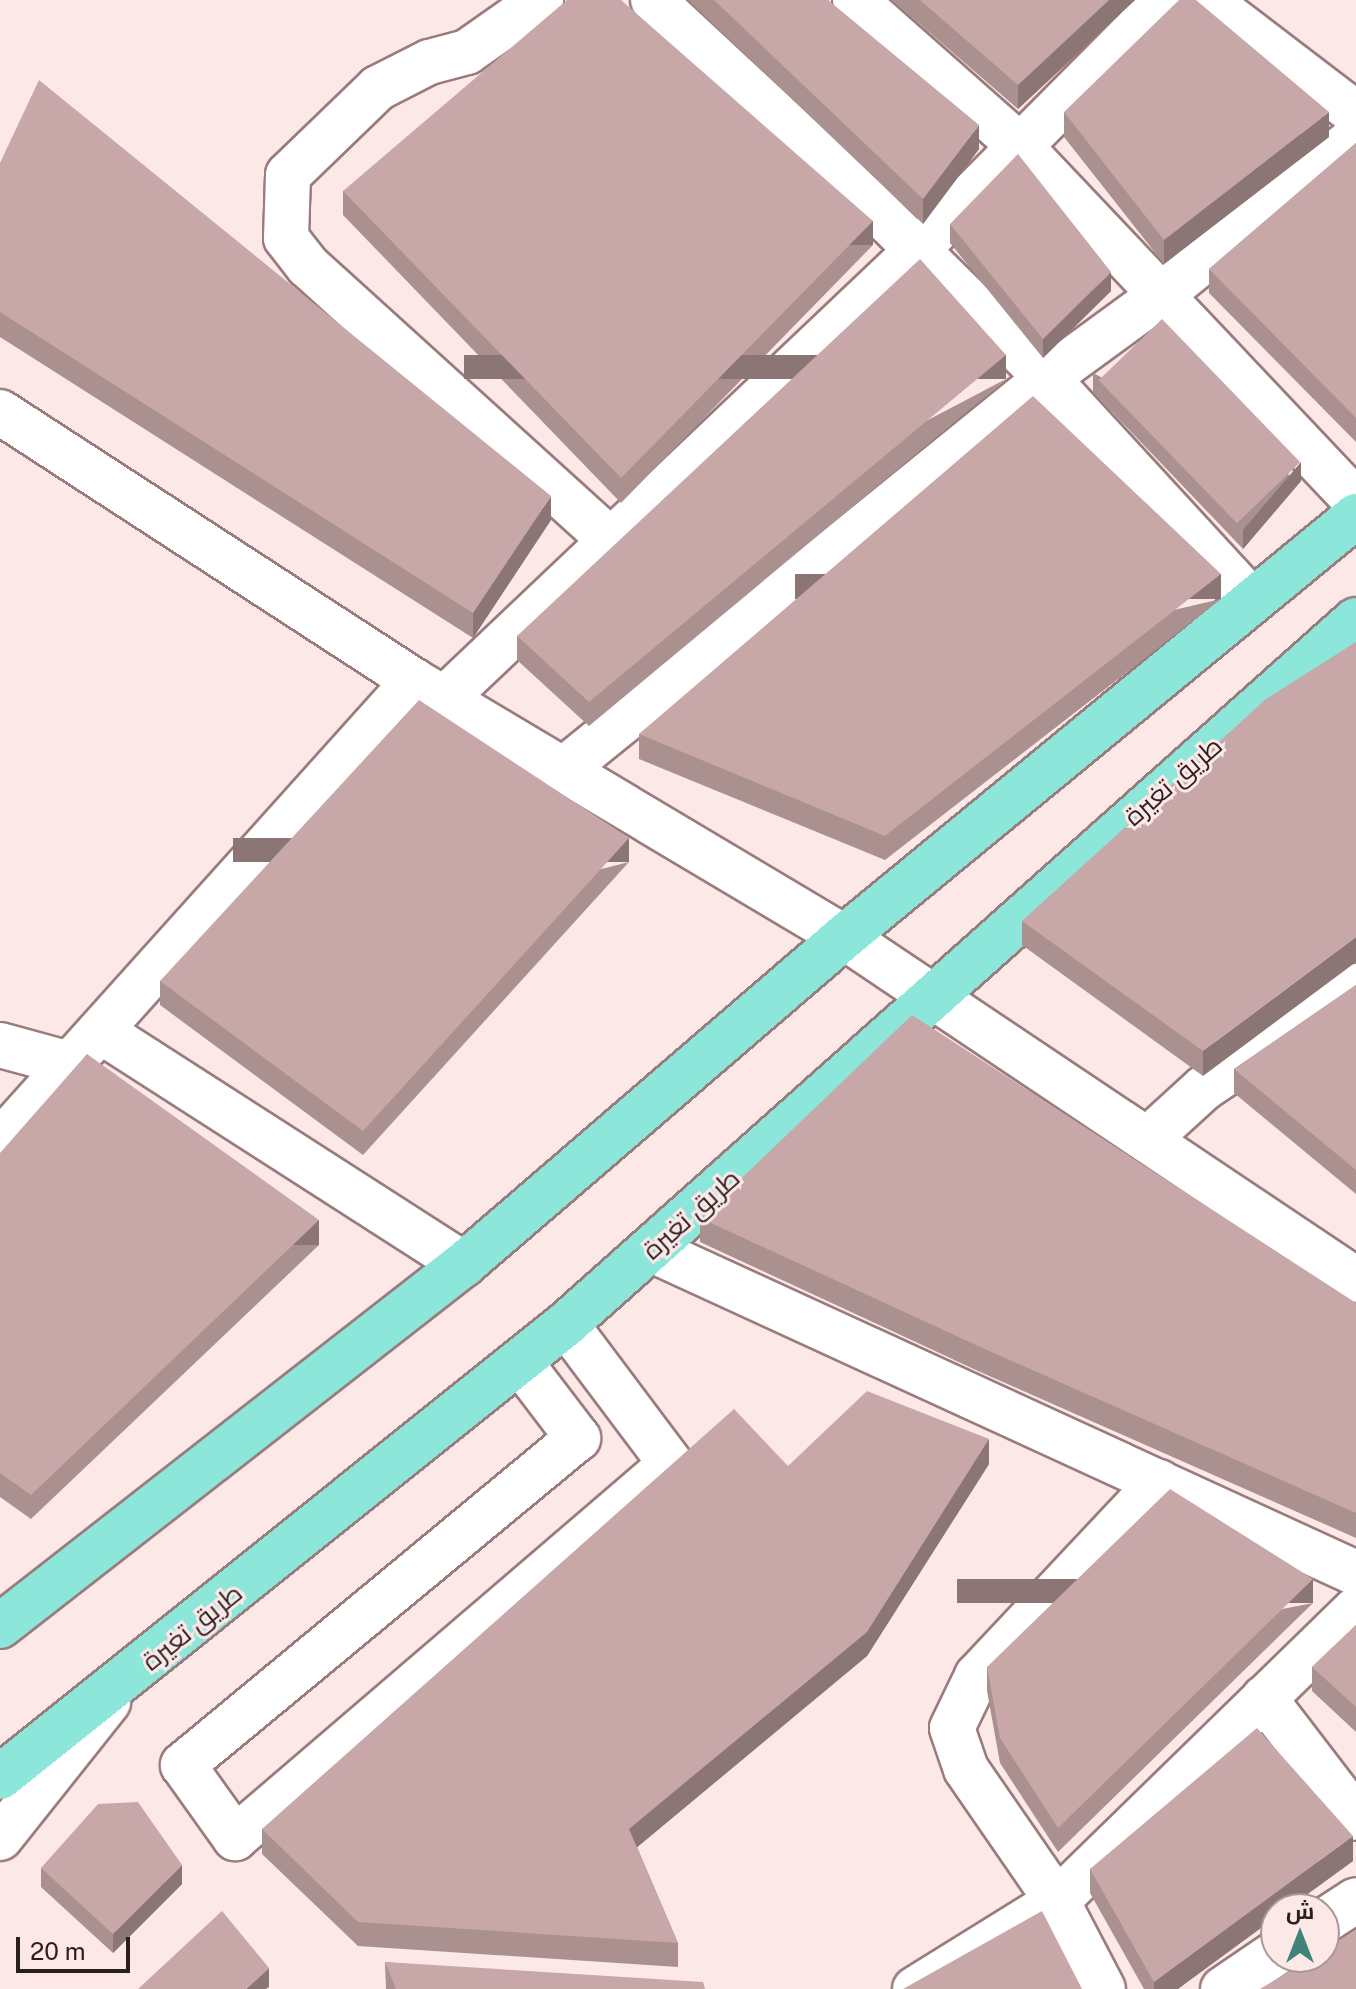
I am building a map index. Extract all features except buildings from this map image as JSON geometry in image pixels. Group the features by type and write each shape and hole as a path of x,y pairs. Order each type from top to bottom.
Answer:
{"main road":[{"path":"0,1640 9,1616 464,1264 844,937 1250,599 1356,516"},
{"name":"طريق تغيرة","path":"0,1777 124,1681 566,1324 1356,620"},
{"path":"0,1753 124,1681"}],"street":[{"path":"541,0 467,52 429,62 378,88 288,175 286,238 308,266 613,543"},
{"path":"653,0 1047,378 1250,599"},
{"path":"855,0 1020,146 1356,501"},
{"path":"0,1142 70,1064 430,690 613,543 916,251 1165,0"},
{"path":"1207,0 1356,114"},
{"path":"563,770 1047,378 1161,295 1356,137"},
{"path":"0,412 430,690 844,937 1147,1140 1350,1267"},
{"path":"1147,1140 1204,1088 1356,986"},
{"path":"102,1032 464,1264"},
{"path":"0,1045 70,1064"},
{"path":"652,1250 1356,1573"},
{"path":"566,1324 626,1403 671,1464 235,1838 183,1765 578,1438 626,1403"},
{"path":"520,1362 578,1438"},
{"path":"1103,1989 1057,1901 966,1769 952,1728 977,1676 1159,1482"},
{"path":"915,1989 1057,1901 1356,1609"},
{"path":"0,1838 124,1681"},
{"path":"1264,1698 1356,1818"},
{"path":"1223,1989 1260,1964"}]}
